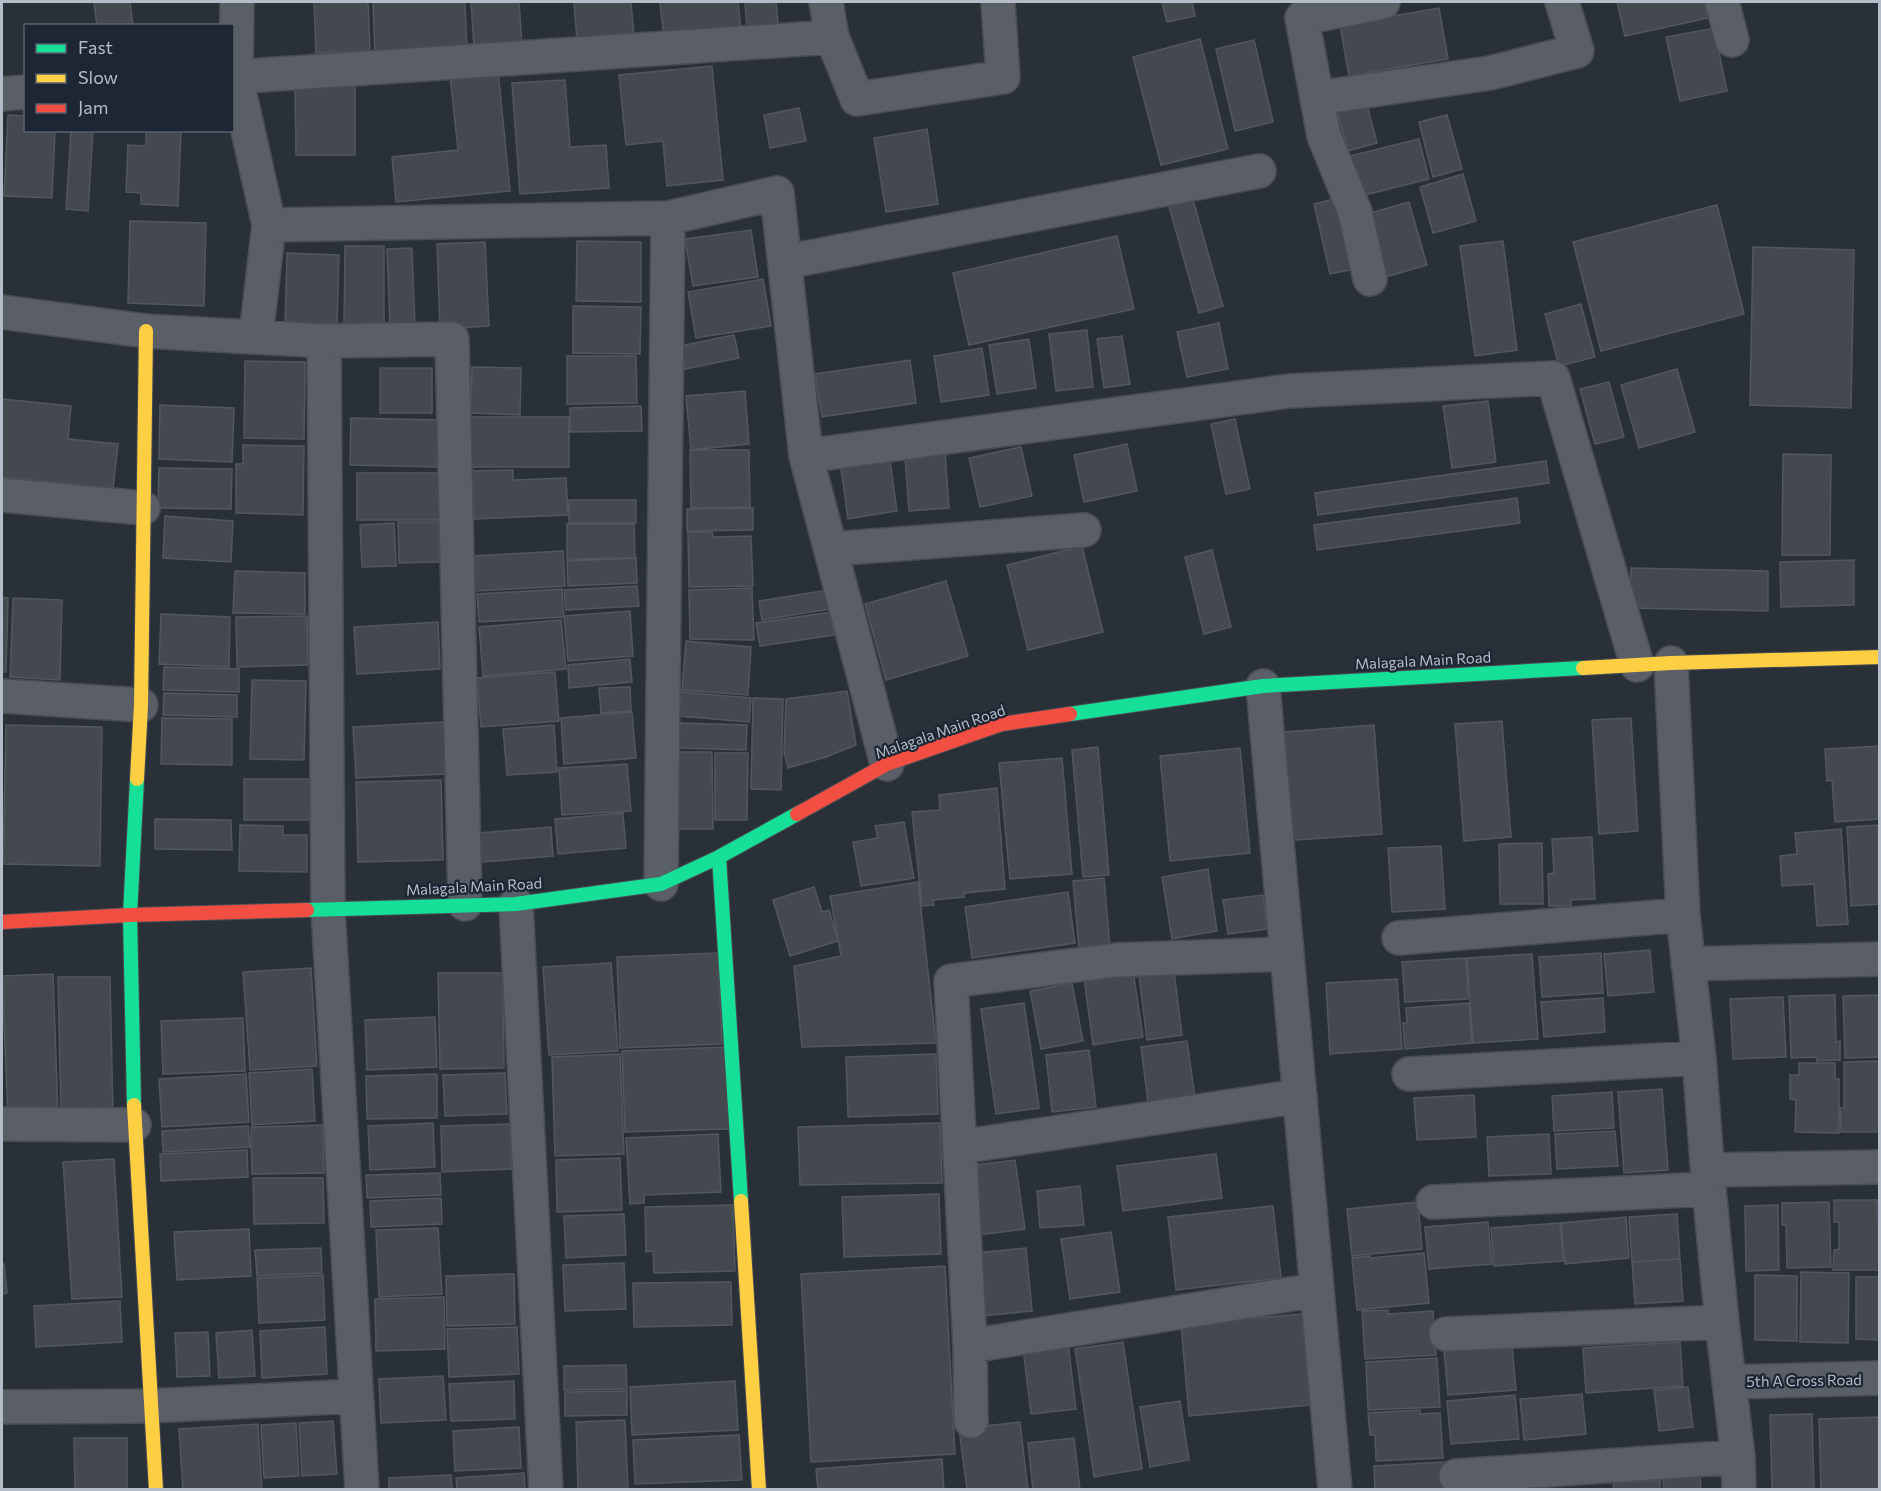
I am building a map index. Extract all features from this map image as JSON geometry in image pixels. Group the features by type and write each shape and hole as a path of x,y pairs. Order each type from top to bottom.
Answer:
{"street":[{"path":"237,2 234,77 270,225 256,336"},
{"path":"826,2 832,37 857,99 1003,77 998,2"},
{"path":"1370,279 1355,212 1324,136 1302,18 1383,2"},
{"path":"1317,98 1490,73 1576,51 1562,2"},
{"path":"1722,2 1732,40"},
{"path":"234,77 832,37"},
{"path":"2,94 24,92"},
{"path":"784,262 1259,171"},
{"path":"270,225 668,218 777,193 806,456 887,764"},
{"path":"661,884 668,218"},
{"path":"2,312 146,331 324,341 453,339 465,904"},
{"path":"146,331 141,705 130,915 134,1125 149,1406 156,1490"},
{"path":"324,341 328,910 362,1490"},
{"path":"806,456 1289,390 1553,378 1637,665"},
{"path":"2,495 142,508"},
{"path":"831,549 1084,530"},
{"name":"Malagala Main Road","path":"2,922 130,915 516,904 661,884 719,857 887,764 1002,724 1263,686 1671,663 1880,657"},
{"path":"1671,663 1683,915 1699,1058 1708,1179 1728,1382 1738,1457 1739,1490"},
{"path":"1263,686 1335,1490"},
{"path":"2,696 141,705"},
{"path":"719,857 759,1490"},
{"path":"516,904 546,1490"},
{"path":"1399,938 1683,915"},
{"path":"971,1420 970,1346 951,981 1116,960 1287,954"},
{"path":"1688,964 1880,959"},
{"path":"1409,1074 1699,1058"},
{"path":"960,1147 1300,1096"},
{"path":"2,1124 134,1125"},
{"path":"1433,1202 1880,1167"},
{"path":"970,1346 1317,1290"},
{"path":"1446,1334 1722,1322"},
{"name":"5th A Cross Road","path":"1728,1382 1880,1378"},
{"path":"2,1407 149,1406 356,1396"},
{"path":"1456,1476 1738,1457"}],"building":[{"path":"94,2 130,2 133,24 97,24"},
{"path":"314,2 368,2 370,51 316,53"},
{"path":"373,2 465,2 467,51 375,55"},
{"path":"471,2 519,2 522,44 474,47"},
{"path":"574,2 631,2 634,37 577,41"},
{"path":"660,2 738,2 741,31 664,39"},
{"path":"745,2 776,2 778,24 747,27"},
{"path":"1162,2 1192,2 1195,16 1167,22"},
{"path":"1617,2 1704,2 1708,18 1625,36"},
{"path":"1439,8 1448,59 1349,76 1340,25"},
{"path":"1714,28 1727,91 1680,101 1666,37"},
{"path":"1200,39 1228,149 1161,165 1133,57"},
{"path":"1254,40 1273,122 1235,131 1216,49"},
{"path":"712,66 723,180 667,186 663,141 626,145 619,75"},
{"path":"498,70 510,191 396,202 392,157 458,150 450,75"},
{"path":"565,80 570,147 606,145 609,188 520,194 512,83"},
{"path":"295,86 355,86 355,155 296,155"},
{"path":"1365,98 1377,143 1348,151 1336,106"},
{"path":"799,108 806,141 770,148 764,115"},
{"path":"8,115 24,116 24,132 55,132 52,198 4,196"},
{"path":"1447,115 1462,169 1433,177 1419,122"},
{"path":"927,129 938,204 886,212 874,138"},
{"path":"71,132 93,132 88,211 66,209"},
{"path":"146,132 181,132 178,206 141,204 141,193 126,192 128,145 146,146"},
{"path":"1419,139 1429,179 1361,196 1350,156"},
{"path":"1463,174 1476,221 1433,233 1420,187"},
{"path":"1192,196 1223,306 1199,313 1168,203"},
{"path":"1334,199 1351,270 1330,274 1314,204"},
{"path":"1409,202 1427,265 1382,278 1363,215"},
{"path":"1717,205 1744,314 1601,351 1573,242"},
{"path":"130,221 206,223 204,306 128,303"},
{"path":"751,230 758,277 693,286 685,239"},
{"path":"1117,236 1134,309 969,345 953,273"},
{"path":"577,241 641,242 641,302 576,301"},
{"path":"1503,241 1517,350 1475,356 1460,246"},
{"path":"485,242 489,326 440,329 437,244"},
{"path":"345,246 384,246 384,324 344,324"},
{"path":"1753,247 1854,250 1851,408 1750,405"},
{"path":"412,248 415,326 390,327 387,249"},
{"path":"287,253 339,255 337,327 285,325"},
{"path":"763,279 771,326 696,338 688,292"},
{"path":"1581,304 1595,357 1559,366 1545,314"},
{"path":"573,306 641,307 640,354 573,353"},
{"path":"1219,323 1228,369 1187,377 1177,332"},
{"path":"1087,330 1093,387 1056,391 1049,334"},
{"path":"734,335 739,358 685,369 680,346"},
{"path":"1122,336 1130,384 1104,388 1097,339"},
{"path":"1029,339 1036,388 997,394 989,345"},
{"path":"982,348 989,395 941,402 934,356"},
{"path":"567,356 636,356 637,403 567,404"},
{"path":"910,360 916,403 822,417 815,374"},
{"path":"245,361 305,362 304,439 244,438"},
{"path":"472,367 521,368 520,415 471,413"},
{"path":"380,368 432,368 432,413 380,413"},
{"path":"1677,369 1695,432 1639,448 1621,385"},
{"path":"1609,382 1624,437 1595,444 1580,389"},
{"path":"745,391 749,444 691,450 686,396"},
{"path":"2,399 71,406 68,439 118,444 113,488 2,477"},
{"path":"1488,401 1496,462 1452,468 1443,406"},
{"path":"160,405 234,408 232,462 159,459"},
{"path":"641,406 642,431 570,432 570,408"},
{"path":"471,417 569,417 569,467 471,467"},
{"path":"351,418 438,420 437,467 350,465"},
{"path":"1235,419 1250,489 1226,494 1211,424"},
{"path":"1127,444 1137,491 1084,502 1074,455"},
{"path":"243,445 304,446 303,515 236,513 236,464 243,464"},
{"path":"1021,447 1032,496 980,507 969,458"},
{"path":"690,450 749,450 750,507 691,508"},
{"path":"889,453 897,511 848,519 840,460"},
{"path":"945,453 949,508 909,511 905,456"},
{"path":"1783,454 1831,455 1830,555 1782,555"},
{"path":"1546,461 1549,483 1318,515 1315,493"},
{"path":"159,468 232,469 231,509 158,508"},
{"path":"513,470 513,480 566,478 568,515 474,519 472,471"},
{"path":"357,473 440,473 440,520 357,520"},
{"path":"1517,498 1520,523 1317,550 1314,525"},
{"path":"569,500 636,500 636,523 569,523"},
{"path":"753,508 753,530 687,531 687,509"},
{"path":"165,516 233,521 231,562 163,558"},
{"path":"398,522 439,522 439,562 399,563"},
{"path":"394,523 396,566 362,567 360,525"},
{"path":"567,524 634,524 635,558 567,559"},
{"path":"688,532 712,532 713,537 751,536 753,586 689,587"},
{"path":"1082,546 1103,632 1028,650 1007,565"},
{"path":"1212,550 1231,627 1204,634 1185,557"},
{"path":"563,551 565,586 475,591 473,556"},
{"path":"636,558 637,583 568,586 567,561"},
{"path":"1854,560 1854,605 1781,607 1780,562"},
{"path":"1631,568 1768,571 1768,611 1630,608"},
{"path":"235,571 305,573 305,614 233,613"},
{"path":"946,581 968,656 886,680 865,604"},
{"path":"637,586 639,606 566,610 564,590"},
{"path":"752,588 754,640 690,639 689,590"},
{"path":"562,589 564,617 479,622 477,594"},
{"path":"828,590 831,609 762,620 759,601"},
{"path":"2,597 8,598 6,672 2,672"},
{"path":"13,598 62,600 60,680 10,677"},
{"path":"630,611 633,656 568,661 564,616"},
{"path":"831,612 834,635 760,646 756,623"},
{"path":"161,614 230,617 229,667 159,664"},
{"path":"307,616 308,665 237,667 236,617"},
{"path":"561,620 566,669 483,676 479,627"},
{"path":"438,622 440,669 357,674 354,627"},
{"path":"686,641 751,647 748,695 682,690"},
{"path":"630,659 632,682 569,688 568,665"},
{"path":"164,667 239,669 239,692 163,690"},
{"path":"555,672 559,721 481,727 477,678"},
{"path":"252,680 306,681 304,760 250,759"},
{"path":"630,687 631,711 601,713 599,688"},
{"path":"847,691 856,745 788,768 784,752 786,699"},
{"path":"681,692 751,698 749,722 679,716"},
{"path":"164,693 237,695 237,717 163,715"},
{"path":"753,698 783,699 781,790 751,789"},
{"path":"632,712 636,758 564,764 561,718"},
{"path":"162,718 232,719 232,765 161,764"},
{"path":"1631,718 1638,831 1599,834 1592,720"},
{"path":"1502,721 1511,837 1464,841 1455,724"},
{"path":"444,722 446,774 356,778 353,727"},
{"path":"680,723 747,725 746,750 679,748"},
{"path":"6,725 102,727 100,866 3,864"},
{"path":"554,725 557,772 507,775 503,729"},
{"path":"1374,725 1382,834 1282,841 1273,733"},
{"path":"1880,746 1880,819 1835,822 1832,780 1827,781 1825,749"},
{"path":"1098,747 1109,875 1083,877 1072,750"},
{"path":"1240,748 1250,853 1170,861 1160,756"},
{"path":"676,752 712,752 713,829 678,829"},
{"path":"715,753 748,753 747,820 715,820"},
{"path":"1062,758 1072,874 1010,879 999,763"},
{"path":"627,764 631,811 562,815 559,768"},
{"path":"244,779 310,779 310,820 244,820"},
{"path":"441,780 443,860 358,862 356,782"},
{"path":"997,788 1005,889 964,893 964,897 933,900 934,905 922,906 912,812 940,810 939,795"},
{"path":"623,813 626,848 558,854 555,819"},
{"path":"155,819 231,820 232,850 155,849"},
{"path":"904,822 914,878 861,886 853,842 878,838 875,826"},
{"path":"240,825 283,826 283,835 307,835 307,872 239,871"},
{"path":"1880,825 1880,904 1851,906 1847,827"},
{"path":"551,827 553,856 482,862 479,833"},
{"path":"1841,829 1848,924 1817,926 1814,884 1782,886 1780,856 1797,854 1795,833"},
{"path":"1592,837 1595,899 1571,900 1571,906 1549,906 1548,874 1554,873 1552,839"},
{"path":"1542,843 1543,904 1500,904 1499,844"},
{"path":"1441,846 1445,909 1392,912 1388,848"},
{"path":"1208,869 1217,931 1172,939 1162,877"},
{"path":"1104,878 1110,946 1079,949 1073,881"},
{"path":"918,882 936,1043 802,1047 794,966 841,956 830,896"},
{"path":"814,887 822,912 829,910 838,941 790,956 773,900"},
{"path":"1068,892 1075,943 972,958 965,907"},
{"path":"1263,895 1267,929 1228,934 1223,900"},
{"path":"1650,950 1654,992 1608,996 1604,954"},
{"path":"718,953 722,1044 620,1048 617,957"},
{"path":"1601,953 1603,993 1542,997 1539,957"},
{"path":"1532,954 1538,1039 1473,1043 1467,958"},
{"path":"1466,958 1468,999 1405,1002 1402,962"},
{"path":"611,963 618,1051 549,1055 543,967"},
{"path":"311,968 317,1066 250,1070 243,972"},
{"path":"1133,971 1143,1037 1093,1045 1084,978"},
{"path":"1174,971 1182,1035 1147,1040 1139,975"},
{"path":"438,973 503,973 504,1068 440,1069"},
{"path":"53,974 58,1115 8,1117 2,976"},
{"path":"58,977 110,977 113,1113 61,1114"},
{"path":"1397,979 1402,1049 1330,1054 1326,983"},
{"path":"1072,983 1083,1041 1041,1049 1030,991"},
{"path":"1835,995 1836,1042 1840,1041 1840,1060 1817,1061 1816,1057 1791,1058 1789,996"},
{"path":"1880,995 1880,1057 1845,1058 1843,996"},
{"path":"1783,997 1786,1057 1733,1059 1730,999"},
{"path":"1603,998 1605,1032 1544,1037 1541,1002"},
{"path":"1024,1003 1039,1108 996,1114 981,1009"},
{"path":"1469,1003 1472,1043 1405,1049 1403,1023 1407,1023 1406,1008"},
{"path":"435,1017 437,1067 367,1070 365,1020"},
{"path":"243,1018 245,1071 163,1074 161,1021"},
{"path":"1187,1041 1195,1097 1148,1103 1141,1047"},
{"path":"726,1047 729,1129 625,1132 622,1051"},
{"path":"1089,1050 1096,1107 1052,1112 1046,1055"},
{"path":"620,1054 624,1154 555,1156 552,1057"},
{"path":"936,1054 938,1114 848,1117 846,1057"},
{"path":"1880,1061 1880,1132 1841,1132 1840,1108 1844,1108 1844,1062"},
{"path":"1799,1063 1835,1063 1835,1079 1839,1079 1839,1133 1795,1132 1796,1100 1790,1099 1790,1075 1799,1075"},
{"path":"312,1069 315,1121 252,1125 249,1073"},
{"path":"505,1073 507,1114 445,1116 443,1075"},
{"path":"246,1074 249,1122 162,1127 159,1079"},
{"path":"437,1074 437,1118 367,1119 366,1076"},
{"path":"1662,1089 1668,1170 1624,1173 1618,1092"},
{"path":"1612,1092 1614,1128 1554,1131 1552,1096"},
{"path":"1474,1095 1476,1137 1417,1140 1414,1098"},
{"path":"433,1123 435,1167 370,1170 368,1126"},
{"path":"940,1123 942,1183 800,1185 798,1127"},
{"path":"510,1124 512,1169 442,1172 441,1126"},
{"path":"323,1125 324,1173 252,1174 251,1127"},
{"path":"248,1126 250,1147 163,1152 162,1131"},
{"path":"1615,1131 1618,1166 1557,1169 1555,1134"},
{"path":"718,1134 721,1192 644,1195 644,1203 630,1204 626,1138"},
{"path":"1549,1134 1551,1174 1489,1176 1487,1137"},
{"path":"247,1150 248,1177 161,1181 160,1154"},
{"path":"1216,1154 1222,1198 1123,1211 1117,1166"},
{"path":"620,1158 622,1210 557,1212 556,1160"},
{"path":"114,1159 122,1297 72,1299 63,1162"},
{"path":"1015,1160 1025,1229 978,1235 968,1166"},
{"path":"440,1173 441,1195 367,1198 366,1175"},
{"path":"253,1178 323,1178 324,1223 254,1224"},
{"path":"1080,1186 1084,1225 1040,1228 1037,1191"},
{"path":"939,1194 941,1254 844,1257 842,1197"},
{"path":"441,1198 442,1224 371,1227 370,1201"},
{"path":"1834,1200 1877,1200 1877,1222 1880,1222 1880,1270 1833,1270 1834,1250 1839,1249 1839,1222 1834,1222"},
{"path":"1418,1202 1422,1249 1352,1256 1347,1209"},
{"path":"1829,1202 1831,1267 1787,1268 1786,1225 1782,1225 1782,1203"},
{"path":"733,1205 735,1271 654,1273 653,1251 646,1252 645,1207"},
{"path":"1778,1205 1779,1270 1746,1271 1745,1206"},
{"path":"1273,1206 1281,1278 1176,1290 1168,1217"},
{"path":"624,1214 626,1255 566,1258 564,1216"},
{"path":"1677,1214 1680,1259 1632,1262 1629,1217"},
{"path":"1626,1217 1629,1258 1565,1264 1561,1223"},
{"path":"1488,1222 1492,1264 1429,1269 1425,1227"},
{"path":"1560,1223 1563,1261 1494,1266 1491,1228"},
{"path":"438,1228 442,1294 379,1297 376,1230"},
{"path":"249,1229 251,1276 177,1280 174,1232"},
{"path":"1111,1232 1120,1292 1070,1299 1061,1239"},
{"path":"321,1248 322,1273 257,1276 255,1250"},
{"path":"1026,1248 1032,1311 981,1316 976,1253"},
{"path":"1424,1253 1429,1303 1357,1310 1352,1258"},
{"path":"1680,1259 1683,1301 1635,1304 1632,1262"},
{"path":"624,1263 626,1309 565,1311 563,1265"},
{"path":"2,1264 4,1264 7,1293 2,1294"},
{"path":"945,1266 955,1454 811,1462 801,1274"},
{"path":"1801,1272 1849,1273 1848,1343 1800,1342"},
{"path":"514,1274 515,1324 447,1326 446,1276"},
{"path":"323,1275 325,1320 259,1323 257,1278"},
{"path":"1755,1275 1797,1276 1797,1341 1755,1340"},
{"path":"1856,1277 1880,1277 1880,1340 1856,1339"},
{"path":"731,1282 732,1325 634,1327 633,1283"},
{"path":"444,1297 445,1349 376,1351 375,1299"},
{"path":"120,1301 122,1342 36,1347 34,1306"},
{"path":"1388,1310 1388,1314 1433,1311 1436,1355 1365,1359 1362,1311"},
{"path":"1302,1314 1310,1405 1189,1416 1181,1324"},
{"path":"325,1327 327,1374 262,1378 260,1331"},
{"path":"517,1327 519,1374 449,1377 447,1329"},
{"path":"252,1330 255,1376 219,1378 216,1333"},
{"path":"208,1332 210,1376 177,1377 175,1333"},
{"path":"1123,1342 1142,1469 1094,1477 1075,1349"},
{"path":"1680,1342 1683,1386 1586,1393 1583,1348"},
{"path":"1068,1343 1076,1409 1031,1414 1023,1348"},
{"path":"1512,1346 1516,1390 1448,1395 1444,1351"},
{"path":"1437,1358 1440,1407 1368,1410 1366,1362"},
{"path":"626,1365 627,1389 564,1390 564,1366"},
{"path":"443,1376 446,1420 381,1423 379,1379"},
{"path":"514,1381 515,1419 451,1421 449,1384"},
{"path":"735,1381 738,1430 632,1435 630,1387"},
{"path":"1688,1387 1693,1427 1659,1431 1654,1390"},
{"path":"627,1391 627,1415 565,1416 565,1392"},
{"path":"1582,1394 1586,1434 1524,1440 1520,1399"},
{"path":"1515,1395 1519,1439 1451,1444 1447,1401"},
{"path":"1180,1401 1189,1460 1150,1467 1140,1407"},
{"path":"1420,1410 1420,1414 1440,1413 1443,1458 1376,1461 1375,1435 1370,1435 1368,1413"},
{"path":"1812,1414 1814,1490 1772,1490 1770,1415"},
{"path":"1880,1417 1880,1490 1821,1490 1819,1419"},
{"path":"625,1420 628,1490 578,1490 576,1422"},
{"path":"333,1421 337,1474 302,1476 299,1423"},
{"path":"1020,1422 1028,1490 967,1490 959,1429"},
{"path":"296,1423 299,1476 264,1478 261,1425"},
{"path":"258,1424 262,1490 183,1490 179,1429"},
{"path":"519,1427 521,1468 455,1471 453,1431"},
{"path":"739,1435 742,1480 635,1484 633,1440"},
{"path":"74,1438 127,1438 127,1490 75,1490"},
{"path":"1074,1438 1080,1490 1033,1490 1028,1443"},
{"path":"942,1459 944,1490 818,1490 816,1469"},
{"path":"1446,1462 1448,1490 1375,1490 1374,1466"},
{"path":"524,1473 525,1490 457,1490 456,1478"},
{"path":"451,1475 452,1490 389,1490 389,1478"},
{"path":"1700,1476 1701,1490 1664,1490 1663,1478"},
{"path":"1660,1480 1660,1490 1614,1490 1613,1483"}],"traffic: fast":[{"path":"1070,714 1263,686 1583,668"},
{"path":"134,1105 130,915 137,779"},
{"path":"307,910 516,904 661,884 719,857 797,814"},
{"path":"719,857 741,1201"}],"traffic: slow":[{"path":"137,779 141,705 146,331"},
{"path":"1583,668 1880,657"},
{"path":"134,1105 156,1490"},
{"path":"741,1201 759,1490"}],"traffic: jam":[{"path":"797,814 887,764 1002,724 1070,714"},
{"path":"2,922 130,915 307,910"}]}
